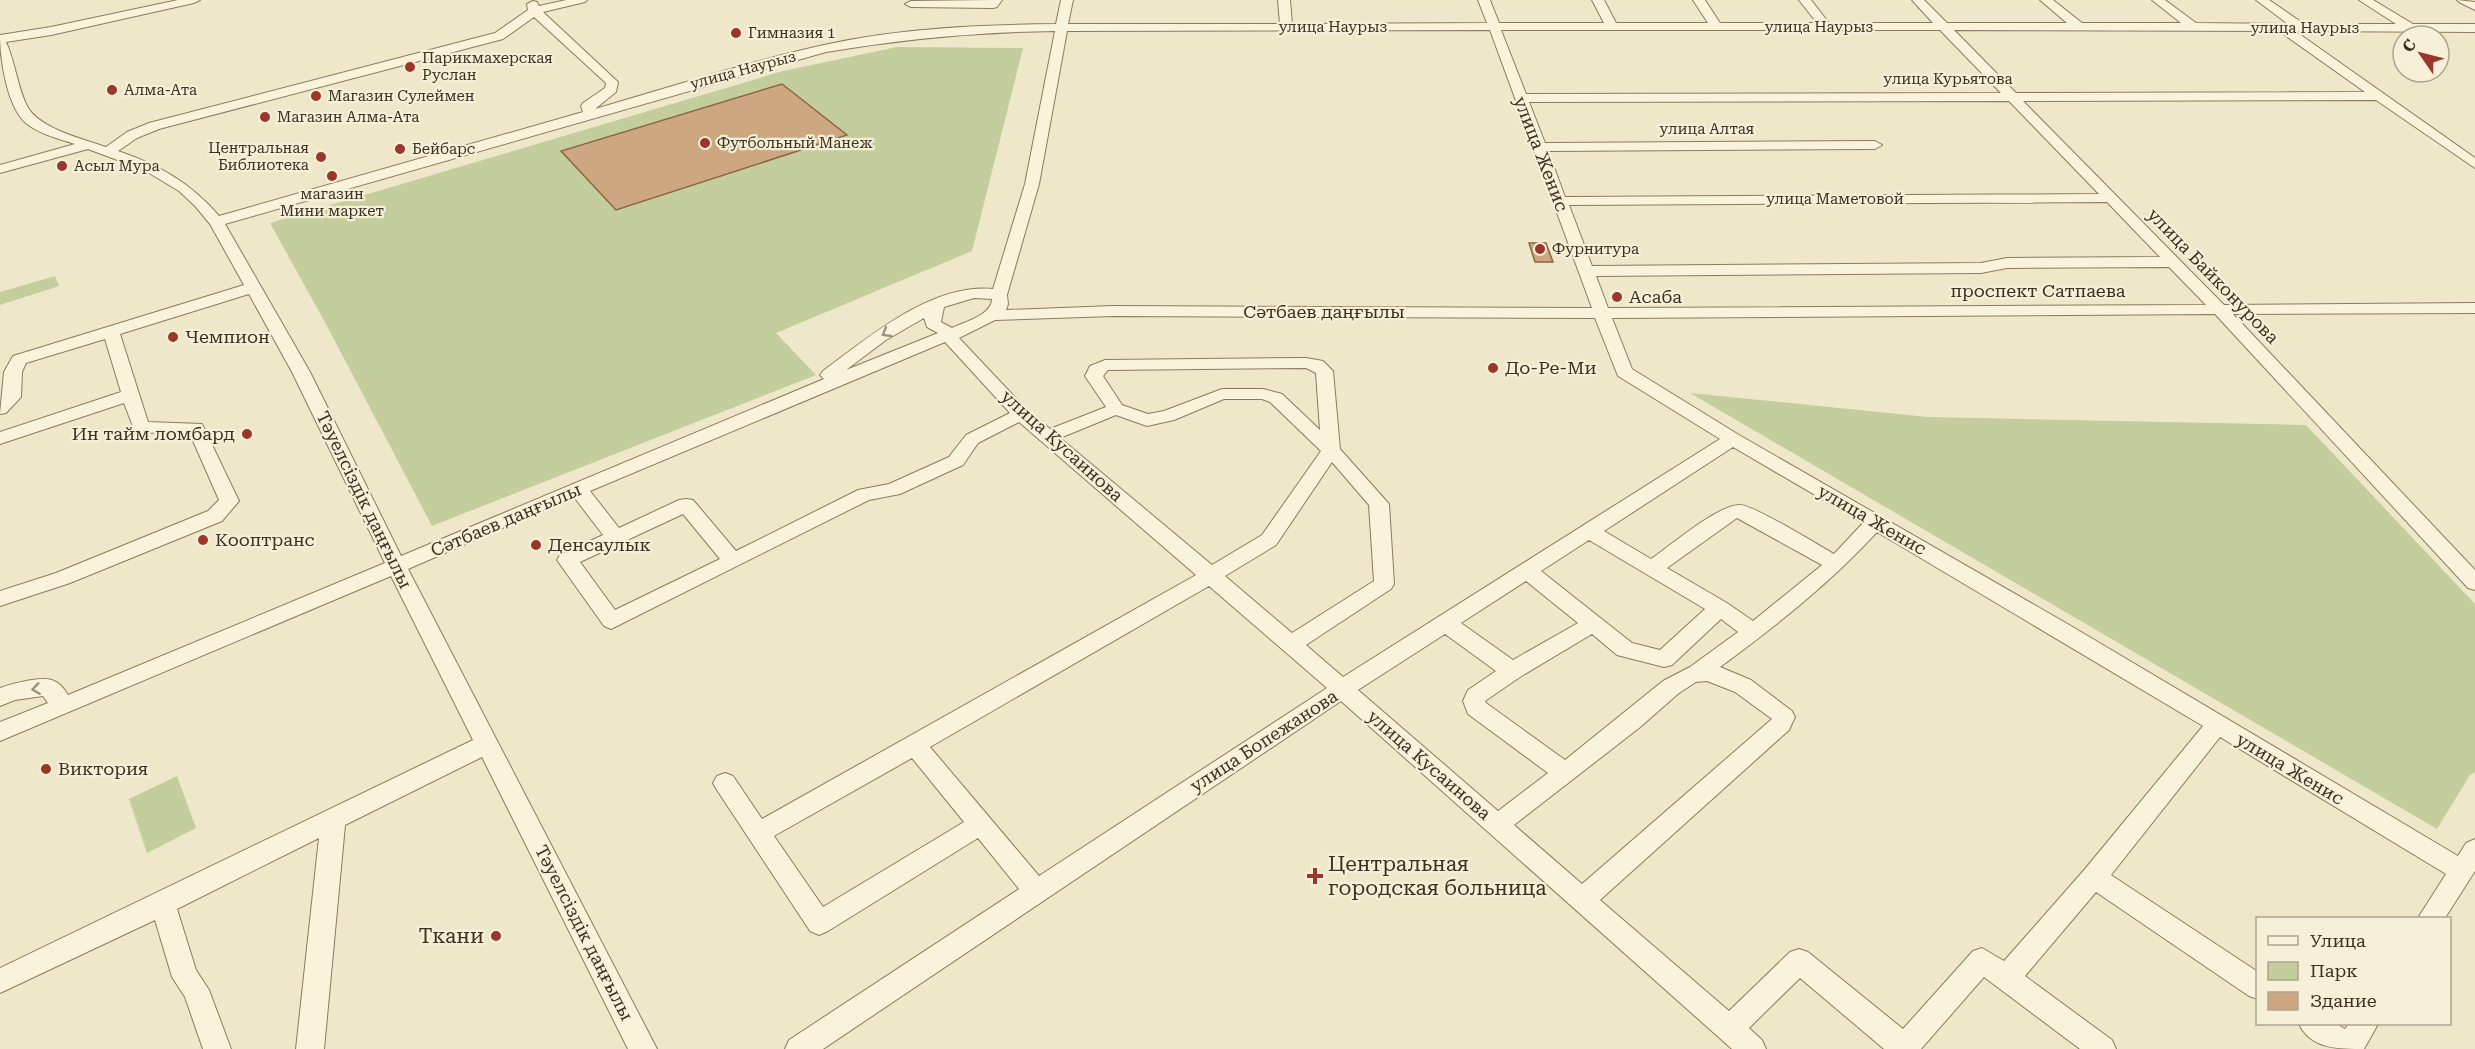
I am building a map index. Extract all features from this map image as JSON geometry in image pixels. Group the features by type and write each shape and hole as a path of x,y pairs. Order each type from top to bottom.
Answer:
{"street":[{"path":"0,41 52,25 164,0"},
{"path":"27,34 51,31 194,0"},
{"path":"109,152 132,135 153,126 499,36 533,6 580,0"},
{"path":"894,37 912,2 993,5 996,0"},
{"path":"937,304 932,317 933,324 951,334 992,315 1000,308 1000,297 1009,257 1032,184 1067,0"},
{"path":"1284,0 1286,27"},
{"name":"улица Женис","path":"1484,0 1492,27 1624,372 1732,439 2217,725 2469,860"},
{"path":"1598,0 1612,27"},
{"path":"1699,0 1717,27"},
{"path":"1805,0 1826,27"},
{"name":"улица Байконурова","path":"1918,0 2008,95 2219,309 2475,584"},
{"path":"2046,0 2078,26"},
{"path":"2158,0 2193,27"},
{"path":"2262,0 2302,28"},
{"path":"2365,0 2404,24"},
{"path":"2463,0 2475,7"},
{"path":"533,6 612,82 611,89 605,96 588,106 590,113"},
{"name":"улица Наурыз","path":"216,222 780,59 826,48 894,37 975,29 2391,27"},
{"path":"2283,28 2475,164"},
{"name":"улица Наурыз","path":"2451,28 2475,28"},
{"name":"Тәуелсіздік даңғылы","path":"0,41 9,60 21,109 28,118 47,129 156,169 183,185 199,200 216,222 251,288 301,372 396,567 643,1049"},
{"name":"улица Курьятова","path":"1520,98 2008,95 2377,96"},
{"path":"0,169 88,145"},
{"name":"улица Алтая","path":"1538,147 1875,145"},
{"name":"улица Маметовой","path":"1559,201 2112,198"},
{"path":"804,392 880,336 937,304 962,293 987,277 1009,257"},
{"path":"1585,271 1981,268 2007,263 2173,262"},
{"path":"0,409 12,397 13,372 19,360 251,288"},
{"path":"962,293 1000,297 1014,306 1047,312"},
{"name":"проспект Сатпаева","path":"1602,313 2475,308"},
{"path":"992,315 1047,312"},
{"name":"Сәтбаев даңғылы","path":"1047,312 1602,313"},
{"path":"0,599 63,578 215,516 229,501 196,428 141,428 111,332"},
{"name":"Сәтбаев даңғылы","path":"0,732 396,567 804,392 951,334"},
{"name":"улица Кусаинова","path":"951,334 951,339 1021,414 1291,644 1752,1049"},
{"path":"758,833 1210,576 1269,540 1331,450 1324,371 1317,365 1306,363 1105,365 1096,370 1095,376 1116,409 1147,420 1168,416 1222,394 1263,394 1276,398 1331,450 1379,504 1384,584 1291,644"},
{"path":"0,438 131,395"},
{"path":"1048,436 1116,409"},
{"path":"734,561 686,505 567,560 611,621 734,561 865,494 893,490 956,461 972,439 1021,414"},
{"name":"улица Бопежанова","path":"799,1049 1342,689 1732,439"},
{"path":"578,489 616,538"},
{"path":"1652,569 1732,512 1742,512 1836,564"},
{"path":"1497,825 1683,679 1698,672 1753,632 1836,564 1875,522"},
{"path":"1589,531 1720,608 1753,632"},
{"path":"1527,571 1625,649 1664,660 1720,608"},
{"path":"1444,623 1512,671"},
{"path":"1565,773 1476,708 1474,701 1476,696 1512,671 1593,624"},
{"path":"1582,900 1781,724 1784,717 1735,682 1715,673 1698,672"},
{"path":"0,697 13,692 48,687 59,698 60,708"},
{"path":"2006,978 2094,877 2217,725"},
{"path":"0,981 163,904 487,744"},
{"path":"915,745 1036,891"},
{"path":"725,783 819,923 981,824"},
{"path":"310,1049 333,820"},
{"path":"2433,917 2469,860"},
{"path":"2094,877 2256,986"},
{"path":"163,904 185,977 196,990 217,1049"},
{"path":"1729,1029 1799,962 1904,1048 1982,960 2102,1049"},
{"path":"2316,1025 2348,1048 2363,1025"}],"green space":[{"path":"897,47 1023,48 972,251 776,333 816,375 432,526 270,223 783,71"},
{"path":"55,276 59,286 0,305 0,292"},
{"path":"1690,393 1928,417 2306,425 2475,604 2475,772 2470,775 2437,829"},
{"path":"177,776 196,828 147,853 129,799"}],"building":[{"name":"Футбольный Манеж","path":"782,84 847,135 616,210 561,151"},
{"path":"1529,243 1546,243 1553,262 1535,262"}],"place":[{"name":"Гимназия 1","path":"736,33"},
{"name":"Парикмахерская Руслан","path":"410,67"},
{"name":"Алма-Ата","path":"112,90"},
{"name":"Магазин Сулеймен","path":"316,96"},
{"name":"Магазин Алма-Ата","path":"265,117"},
{"name":"Футбольный Манеж","path":"705,143"},
{"name":"Бейбарс","path":"400,149"},
{"name":"Центральная Библиотека","path":"321,157"},
{"name":"Асыл Мура","path":"62,166"},
{"name":"магазин Мини маркет","path":"332,176"},
{"name":"Фурнитура","path":"1540,249"},
{"name":"Асаба","path":"1617,297"},
{"name":"Чемпион","path":"173,337"},
{"name":"До-Ре-Ми","path":"1493,368"},
{"name":"Ин тайм ломбард","path":"247,434"},
{"name":"Кооптранс","path":"203,540"},
{"name":"Денсаулык","path":"536,545"},
{"name":"Виктория","path":"46,769"},
{"name":"Центральная городская больница","path":"1315,876"},
{"name":"Ткани","path":"496,936"}]}
